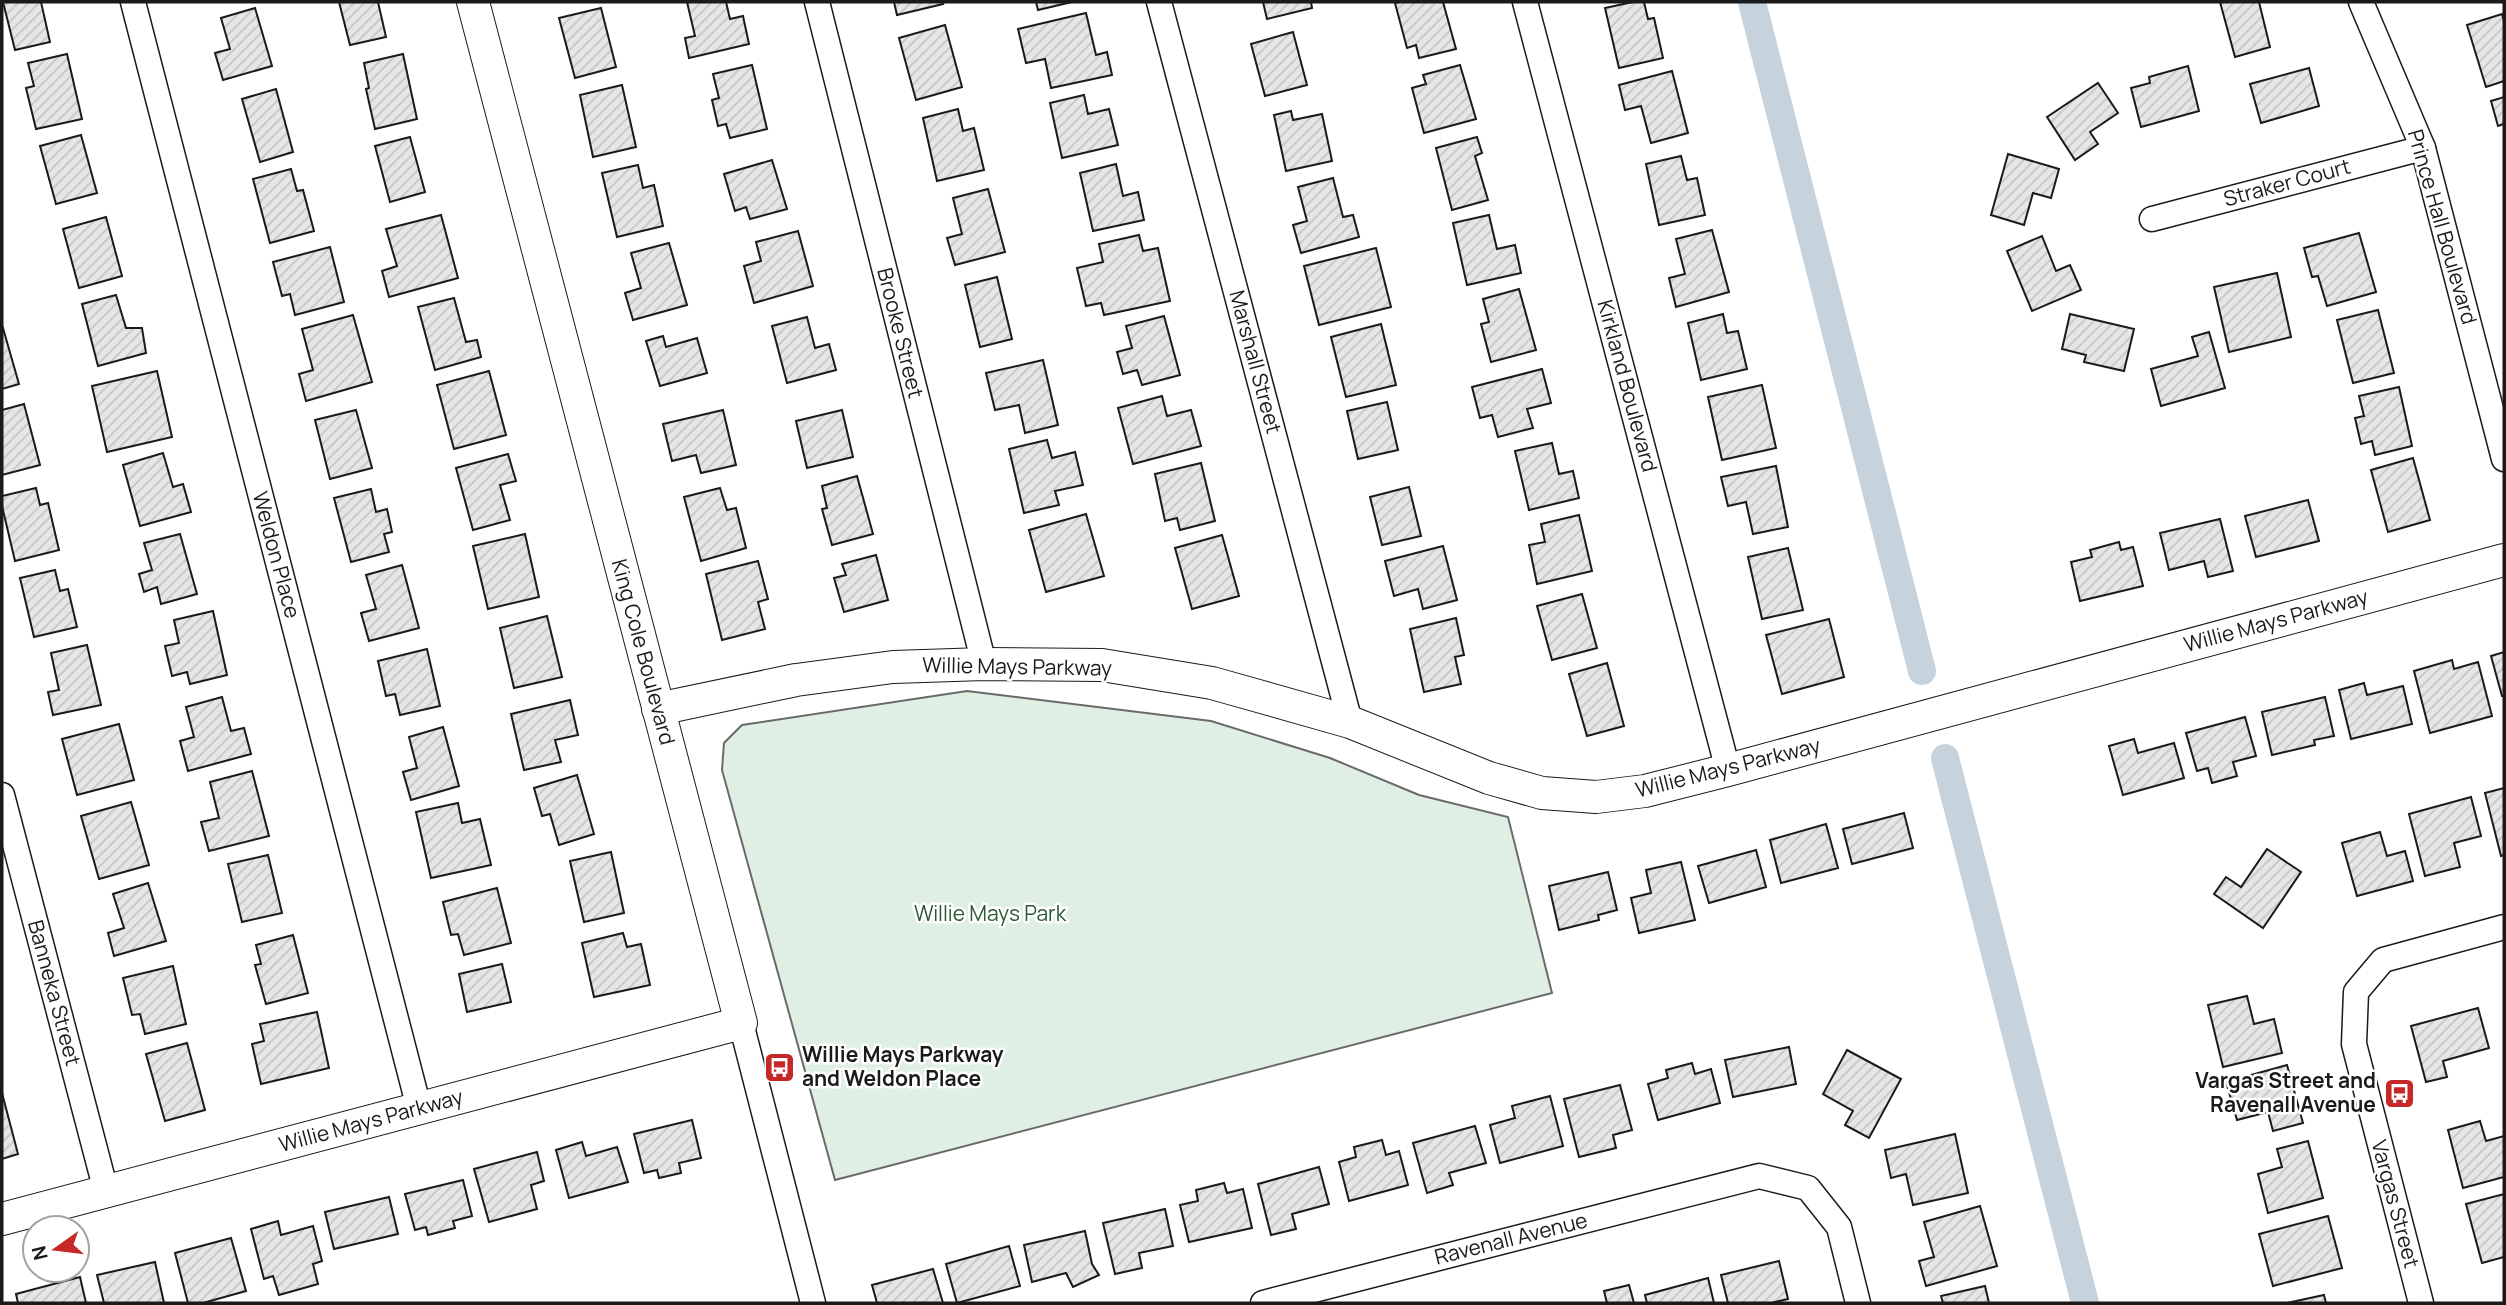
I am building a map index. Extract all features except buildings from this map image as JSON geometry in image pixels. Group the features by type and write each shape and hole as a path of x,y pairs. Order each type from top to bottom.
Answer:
{"street":[{"name":"Weldon Place","path":"133,2 419,1108"},
{"name":"King Cole Boulevard","path":"473,2 813,1303"},
{"name":"Brooke Street","path":"817,2 984,664"},
{"name":"Marshall Street","path":"1159,2 1350,722"},
{"name":"Kirkland Boulevard","path":"1525,2 1728,770"},
{"name":"Prince Hall Boulevard","path":"2361,2 2423,148 2504,459"},
{"name":"Straker Court","path":"2152,219 2423,148"},
{"name":"Willie Mays Parkway","path":"658,709 796,680 893,667 984,664 1102,665 1199,681 1350,722 1489,778 1542,793 1597,797 1645,792 2504,560"},
{"name":"Banneka Street","path":"2,795 106,1191"},
{"name":"Vargas Street","path":"2421,1303 2354,1044 2356,992 2383,960 2504,927"},
{"name":"Willie Mays Parkway","path":"2,1219 741,1023"},
{"name":"Ravenall Avenue","path":"1263,1303 1759,1176 1808,1188 1839,1227 1858,1303"}],"green space":[{"name":"Willie Mays Park","path":"967,691 1211,721 1330,758 1419,795 1508,817 1552,993 835,1180 722,770 724,743 742,725"}],"waterway":[{"path":"1752,2 1922,671"},
{"path":"1945,758 2085,1303"}],"place":[{"name":"Willie Mays Parkway and Weldon Place","path":"779,1067"},
{"name":"Vargas Street and Ravenall Avenue","path":"2399,1093"}]}
